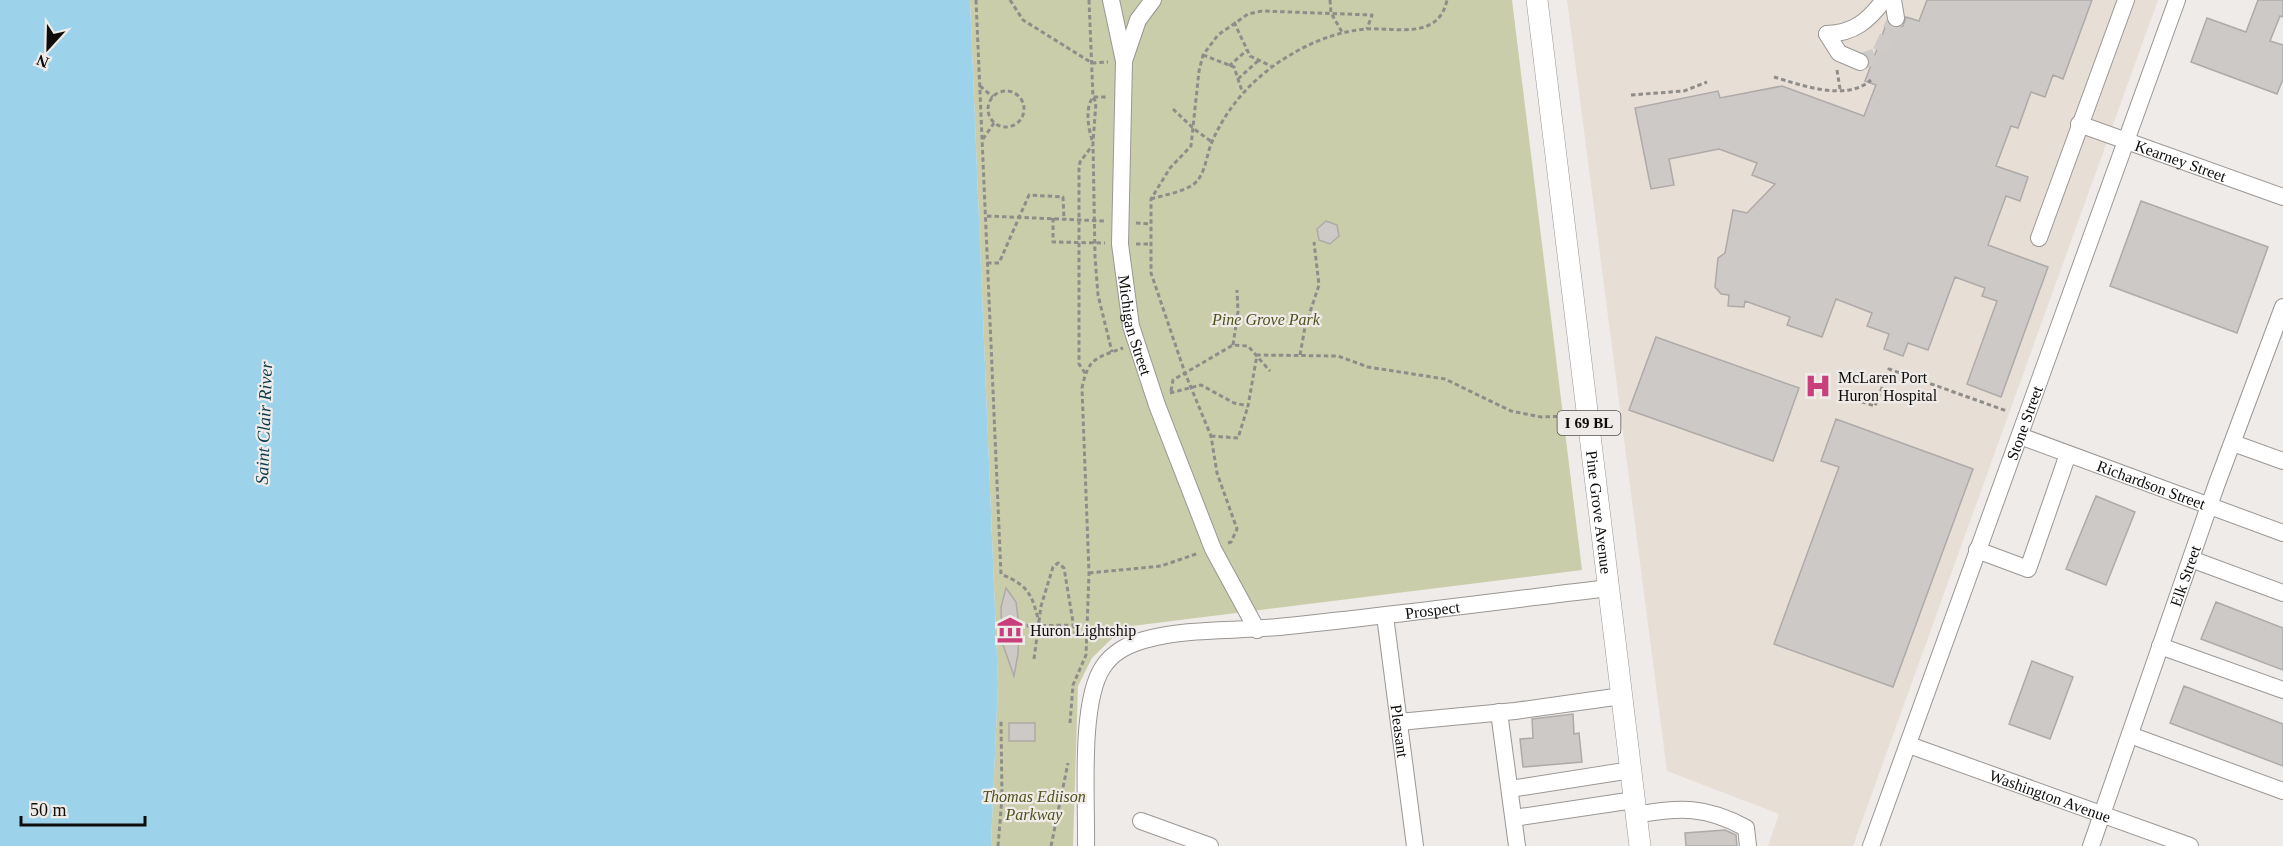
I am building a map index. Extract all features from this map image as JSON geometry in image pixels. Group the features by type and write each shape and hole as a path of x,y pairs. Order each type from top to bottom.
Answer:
{"main road":[{"name":"Pine Grove Avenue","path":"1537,0 1640,846"}],"street":[{"name":"Michigan Street","path":"1111,0 1124,60 1120,222 1125,292 1131,326 1157,405 1213,549 1257,630"},
{"path":"1124,60 1138,20 1153,0"},
{"path":"1860,62 1839,52 1827,34 1843,33 1860,26 1884,0"},
{"path":"1893,0 1896,18"},
{"path":"2039,238 2126,0"},
{"name":"Stone Street","path":"1871,846 2178,0"},
{"name":"Kearney Street","path":"2079,124 2283,197"},
{"name":"Elk Street","path":"2091,846 2209,506 2283,307"},
{"name":"Richardson Street","path":"2020,436 2283,533"},
{"path":"2233,443 2283,461"},
{"path":"1977,550 2028,568 2068,454"},
{"path":"2191,559 2283,593"},
{"name":"Prospect","path":"1086,846 1087,717 1092,692 1103,667 1116,652 1145,640 1194,632 1257,630 1608,588"},
{"name":"Pleasant","path":"1385,616 1415,846"},
{"path":"2160,646 2283,690"},
{"path":"1399,722 1622,696"},
{"path":"1500,712 1517,846"},
{"path":"2130,735 2283,791"},
{"name":"Washington Avenue","path":"1909,745 2190,846"},
{"path":"1510,789 1631,770"},
{"path":"1514,818 1635,807 1678,808 1723,815 1746,828 1748,846"},
{"path":"1141,821 1210,846"}],"path":[{"path":"976,0 1001,574 1020,582 1032,595 1040,626"},
{"path":"1010,0 1023,20 1092,63 1124,60"},
{"path":"1070,733 1074,685 1086,656 1089,573 1082,399 1085,373 1092,360 1112,352 1098,295 1094,242 1093,143 1096,102 1093,97 1089,0"},
{"path":"1330,0 1331,13 1342,32"},
{"path":"1151,199 1192,185 1199,179 1212,142 1242,92 1271,66 1314,42 1342,32 1367,29 1423,29 1434,22 1447,0"},
{"path":"1089,573 1161,566 1231,542 1237,529 1217,473 1211,436 1185,372 1151,273 1151,199 1170,168 1191,146 1199,71 1203,55 1218,35 1234,22 1262,11 1372,15 1367,29"},
{"path":"1234,22 1250,56 1271,66"},
{"path":"1229,66 1247,50"},
{"path":"1203,55 1234,68 1242,92"},
{"path":"1238,79 1259,60"},
{"path":"1836,68 1840,89"},
{"path":"1774,77 1822,92 1864,86 1871,80"},
{"path":"1631,95 1684,91 1707,82"},
{"path":"980,86 993,97"},
{"path":"1003,92 1015,94 1024,109 1017,124 1005,127 994,123 988,107 993,97 1003,92"},
{"path":"1093,97 1124,97"},
{"path":"1085,373 1079,364 1080,162 1087,156 1093,143 1089,129 1088,103 1093,97"},
{"path":"1173,109 1212,142"},
{"path":"983,139 994,123"},
{"path":"986,263 999,263 1029,195 1063,197 1064,219"},
{"path":"987,216 1150,224"},
{"path":"1053,218 1053,242 1094,242"},
{"path":"1300,355 1305,327 1319,285 1314,242"},
{"path":"1233,345 1238,312 1237,290"},
{"path":"1170,393 1173,380 1233,345 1248,346 1270,371"},
{"path":"1257,355 1338,356 1368,367 1445,379 1511,411 1527,415 1541,417 1588,415"},
{"path":"1211,436 1238,438 1248,406 1257,355"},
{"path":"1840,395 1875,406 1889,369 2007,411"},
{"path":"1157,405 1170,393 1201,385 1234,403 1248,406"},
{"path":"1034,659 1041,606 1053,567 1058,563 1064,568 1076,625 1075,634 1086,635"},
{"path":"1019,626 1076,625"},
{"path":"998,846 1002,798 1001,721"},
{"path":"1051,846 1068,762"}],"shaded area":[{"name":"McLaren Port Huron Hospital","path":"1567,0 2158,0 1853,846 1768,846 1779,814 1667,771"}],"green space":[{"name":"Pine Grove Park","path":"970,0 1512,0 1582,570 1124,627 1092,658 1078,686 1073,846 991,846 998,683"}],"water":[{"name":"Saint Clair River","path":"0,0 970,0 998,683 991,846 0,846"}],"building":[{"path":"1927,0 2092,0 2063,79 2053,75 2045,97 2031,92 2018,128 2011,126 1996,166 2028,177 2020,201 2006,196 1988,245 2048,267 2001,397 1967,384 1997,301 1982,296 1985,288 1955,277 1928,350 1908,343 1903,356 1884,349 1889,334 1867,326 1872,313 1836,299 1822,337 1787,325 1790,317 1745,301 1744,307 1728,306 1729,295 1721,294 1715,287 1718,258 1725,253 1733,210 1747,213 1775,184 1752,175 1757,163 1719,149 1669,159 1674,185 1651,189 1635,108 1718,91 1720,98 1782,86 1864,116 1876,85 1865,81 1887,22 1897,28 1903,26 1906,17 1919,21"},
{"path":"2258,0 2283,0 2283,17 2280,16 2270,41 2283,45 2283,79 2277,94 2191,62 2207,18 2246,32"},
{"path":"2141,201 2268,247 2237,333 2110,286"},
{"path":"1326,221 1337,225 1339,236 1330,244 1319,240 1317,229"},
{"path":"1656,337 1799,388 1773,461 1629,410"},
{"path":"1836,419 1973,469 1893,687 1774,644 1839,467 1821,461"},
{"path":"2096,496 2135,512 2106,585 2066,569"},
{"name":"Huron Lightship","path":"1006,588 1016,602 1019,626 1014,676 1002,642 1001,607"},
{"path":"2216,602 2283,628 2283,670 2201,639"},
{"path":"2032,661 2073,677 2050,739 2009,724"},
{"path":"2184,686 2283,724 2283,766 2170,723"},
{"path":"1573,714 1574,734 1579,733 1582,762 1523,767 1520,739 1533,738 1532,719"},
{"path":"1009,723 1035,723 1035,741 1009,741"},
{"path":"1725,830 1736,835 1737,846 1686,846 1685,833"}],"tunnel":[{"path":"1860,62 1879,55 1896,18"}],"place":[{"name":"McLaren Port Huron Hospital","path":"1818,386"},
{"name":"Huron Lightship","path":"1010,630"}],"park label":[{"name":"Thomas Ediison Parkway","path":"1034,805"}]}
